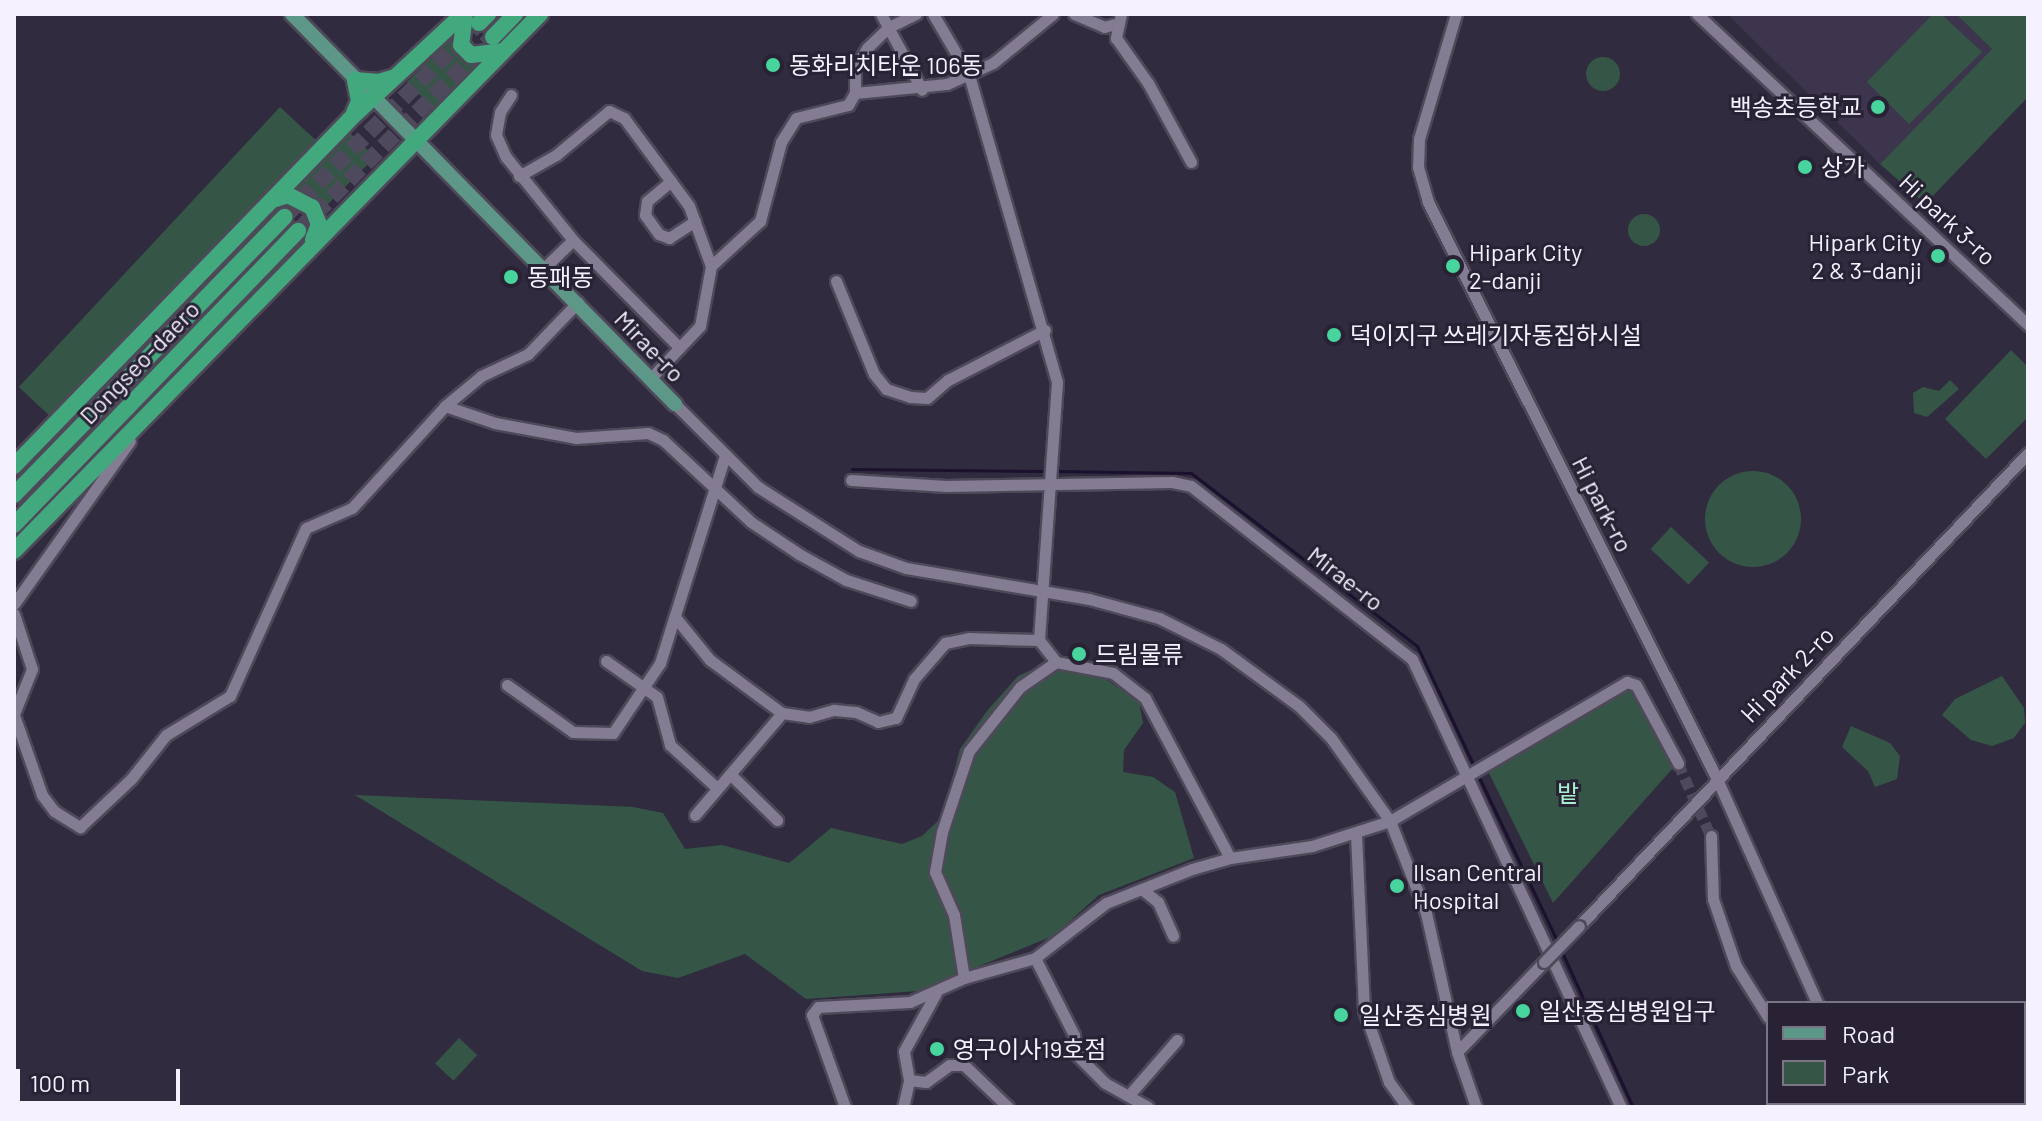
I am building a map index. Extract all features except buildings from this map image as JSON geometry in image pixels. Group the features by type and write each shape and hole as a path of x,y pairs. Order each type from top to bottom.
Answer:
{"highway":[{"path":"493,37 515,14"},
{"path":"14,551 540,14"},
{"path":"474,16 461,45 471,55 505,50"},
{"path":"14,466 349,120 400,72 474,16"},
{"path":"349,120 359,101 355,80 379,82 400,72"},
{"path":"268,202 288,195 312,207 319,224 312,245"},
{"name":"Dongseo-daero","path":"14,495 284,217"},
{"name":"Dongseo-daero","path":"14,525 298,231"}],"main road":[{"name":"Mirae-ro","path":"292,14 675,404"}],"street":[{"path":"881,14 922,90"},
{"path":"711,266 760,221 781,142 796,118 848,105 855,93 855,68 889,27 916,14"},
{"path":"933,14 969,75 1008,220 1045,330 1057,382 1039,640 1056,662 1113,673 1145,698 1230,858"},
{"path":"855,93 922,90 969,75 1017,47 1053,14"},
{"path":"1074,14 1104,27 1118,19"},
{"name":"Hi park-ro","path":"1456,14 1419,139 1418,167 1428,202 1717,779 1816,1001"},
{"name":"Hi park 3-ro","path":"1697,14 2028,325"},
{"path":"1118,19 1116,38 1191,162"},
{"path":"511,95 500,112 496,135 519,176 573,240 679,347"},
{"path":"519,176 556,155 609,111 624,118 671,181 695,221 711,266 700,326 650,379"},
{"path":"671,181 647,201 645,215 659,234 669,238 695,221"},
{"path":"544,268 573,240"},
{"path":"836,281 874,374 886,389 910,397 927,398 948,380 1045,330"},
{"path":"14,614 32,669 14,715 42,795 54,811 80,827 131,779 166,735 230,696 306,528 352,508 445,406 481,376 528,354 578,302"},
{"name":"Mirae-ro","path":"675,404 725,456 784,507 859,551 906,568 1159,618 1261,675 1331,738 1390,821 1426,913 1457,1052 1476,1107"},
{"path":"445,406 495,423 576,438 648,433 663,440 716,491 799,554 846,580 911,601"},
{"path":"14,604 148,415"},
{"name":"Hi park 2-ro","path":"1457,1052 2028,453"},
{"path":"507,685 573,732 592,736 613,733 660,663 725,456"},
{"name":"Mirae-ro","path":"851,480 1172,482 1191,486 1412,659 1469,772 1621,1107"},
{"path":"675,617 710,660 782,713 809,717 834,710 878,722 896,718 914,679 945,643 968,638 1039,640"},
{"path":"606,661 657,697 670,745 717,788"},
{"path":"964,978 954,915 935,872 942,832 969,751 1020,687 1056,662"},
{"path":"845,1107 812,1015 818,1007 910,1002 964,978 1035,958 1106,903 1230,858 1356,834 1390,821 1627,682 1636,685 1678,763"},
{"path":"695,815 782,713"},
{"path":"730,774 777,820"},
{"path":"1356,834 1364,1010 1389,1082 1407,1107"},
{"path":"1711,836 1713,899 1736,966 1766,1014"},
{"path":"1143,890 1158,902 1173,936"},
{"path":"1035,958 1074,1035 1076,1054 1105,1083 1148,1107"},
{"path":"903,1107 909,1080 904,1051 936,993"},
{"path":"1129,1095 1177,1040"},
{"path":"909,1080 926,1082 949,1065 964,1065 1008,1107"}],"shaded area":[{"name":"백송초등학교","path":"1727,14 1956,14 1992,49 1880,164"}],"green space":[{"path":"1933,14 1941,14 1982,52 1909,124 1867,82"},
{"path":"1956,14 2028,14 2028,97 1925,204 1880,164 1992,49"},
{"path":"449,40 466,61 484,65 437,112 407,82"},
{"path":"1603,57 1615,62 1620,74 1615,86 1603,91 1591,86 1586,74 1591,62"},
{"path":"280,107 317,141 55,421 19,387"},
{"path":"349,132 375,157 323,209 305,191 290,187"},
{"path":"1644,214 1655,219 1660,230 1655,241 1644,246 1633,241 1628,230 1633,219"},
{"path":"2011,350 2028,367 2028,417 1986,459 1945,419"},
{"path":"1950,380 1959,389 1927,417 1914,413 1913,393 1923,387 1939,391"},
{"path":"1753,471 1771,475 1787,485 1797,501 1801,519 1797,537 1787,553 1771,563 1753,567 1735,563 1719,553 1709,537 1705,519 1709,501 1719,485 1735,475"},
{"path":"1671,527 1709,562 1689,584 1651,549"},
{"path":"1044,664 1107,680 1139,702 1143,723 1124,750 1123,772 1153,777 1175,792 1194,858 1099,895 1053,936 918,991 806,999 745,954 678,978 642,971 355,795 633,807 663,813 685,849 722,845 789,863 831,828 902,844 922,836 942,817 960,749 987,711 1018,676"},
{"path":"2002,676 2024,708 2025,723 2014,738 1992,746 1971,740 1942,715 1955,699"},
{"name":"밭","path":"1629,686 1673,768 1553,903 1487,769"},
{"path":"1851,726 1890,743 1900,756 1897,779 1875,787 1868,771 1842,747"},
{"path":"459,1038 477,1055 453,1081 435,1064"}],"waterway":[{"path":"852,469 1048,471"},
{"path":"1056,471 1191,473 1417,646 1474,766"},
{"path":"1477,773 1558,943"},
{"path":"1561,950 1633,1107"}],"tunnel":[{"path":"284,217 479,23"},
{"path":"298,231 493,37"},
{"path":"1678,763 1711,836"}],"place":[{"name":"동화리치타운 106동","path":"773,65"},
{"name":"백송초등학교","path":"1878,107"},
{"name":"상가","path":"1805,167"},
{"name":"Hipark City 2 & 3-danji","path":"1938,256"},
{"name":"Hipark City 2-danji","path":"1453,266"},
{"name":"동패동","path":"511,277"},
{"name":"덕이지구 쓰레기자동집하시설","path":"1334,335"},
{"name":"드림물류","path":"1079,654"},
{"name":"Ilsan Central Hospital","path":"1397,886"},
{"name":"일산중심병원입구","path":"1523,1011"},
{"name":"일산중심병원","path":"1341,1015"},
{"name":"영구이사19호점","path":"937,1049"}]}
